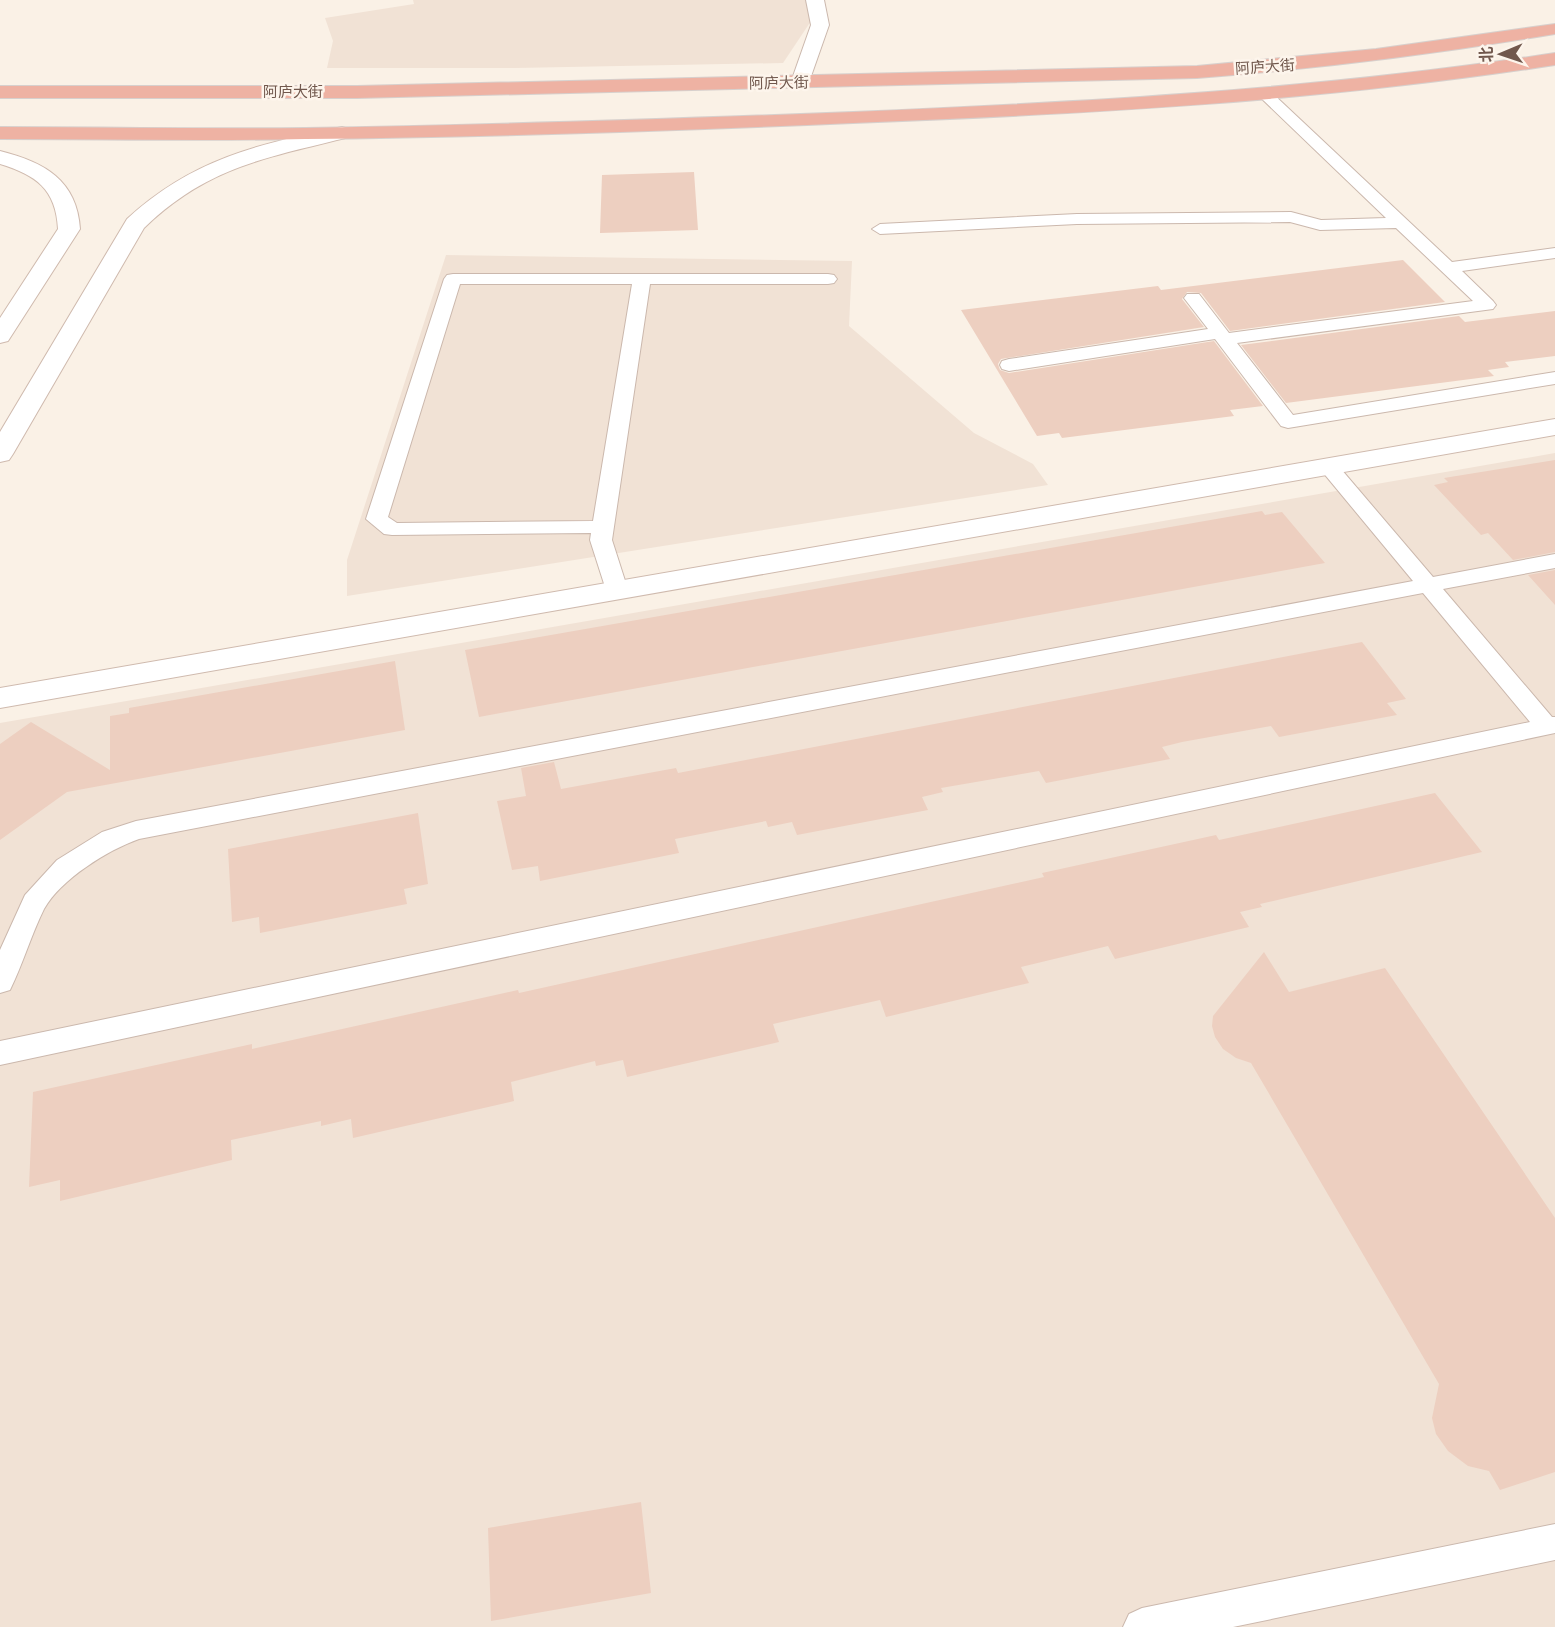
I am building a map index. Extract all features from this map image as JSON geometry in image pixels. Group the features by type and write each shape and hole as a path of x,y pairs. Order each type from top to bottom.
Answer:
{"highway":[{"name":"阿庐大街","path":"0,92 357,92 1077,76 1268,67 1408,52 1555,29"},
{"path":"0,133 342,133 805,120 1266,95 1431,78 1555,59"}],"street":[{"path":"800,82 820,24 815,0"},
{"path":"0,454 135,224 148,210 183,185 228,162 280,145 342,133"},
{"path":"0,157 23,165 51,182 67,204 69,216 69,229 0,336"},
{"path":"0,698 1555,427"}],"lane":[{"path":"1009,365 1222,336 1487,305 1266,95"},
{"path":"880,229 1089,219 1291,217 1320,225 1402,224"},
{"path":"1449,268 1555,253"},
{"path":"604,527 392,529 377,519 453,279 828,279"},
{"path":"616,590 601,540 642,279"},
{"path":"1193,298 1288,422 1555,378"},
{"path":"0,1053 1551,726 1328,466"},
{"path":"0,982 34,902 66,867 111,839 136,830 1555,561"},
{"path":"1142,1627 1555,1542"}],"shaded area":[{"path":"413,0 805,0 813,18 783,63 515,68 327,68 333,41 325,18 414,4"},
{"path":"446,255 852,261 849,326 974,433 1033,464 1048,485 347,596 347,560"},
{"path":"1555,453 1555,1627 0,1627 0,723"}],"building":[{"path":"694,172 698,230 600,233 602,175"},
{"path":"1403,260 1445,302 1230,331 1201,293 1187,292 1182,299 1204,327 1001,359 998,364 1000,370 1009,373 1214,341 1263,406 1230,410 1234,416 1062,438 1059,433 1037,436 961,310 1158,286 1161,290"},
{"path":"1555,311 1555,356 1505,362 1509,367 1488,370 1494,376 1286,403 1241,345 1459,316 1465,322"},
{"path":"1555,460 1555,552 1513,560 1488,533 1481,535 1434,485 1448,482 1444,478"},
{"path":"1262,511 1265,515 1282,512 1325,563 479,717 465,650"},
{"path":"1555,570 1555,605 1528,575"},
{"path":"1362,642 1406,699 1387,703 1397,715 1279,737 1271,726 1182,742 1162,747 1170,759 1046,783 1039,771 941,788 943,792 922,797 928,810 797,835 792,822 768,827 766,821 675,839 679,853 540,881 538,866 512,870 497,801 526,796 521,768 554,762 561,789 676,768 678,773"},
{"path":"395,661 405,730 67,792 0,840 0,744 31,722 110,770 110,716 129,713 129,708"},
{"path":"1435,793 1482,852 1260,904 1262,907 1240,912 1249,927 1115,959 1108,946 1021,967 1029,983 886,1017 880,1000 773,1024 779,1042 627,1077 623,1060 596,1066 595,1061 511,1082 514,1101 353,1138 351,1119 321,1126 321,1121 231,1140 232,1160 60,1201 60,1180 29,1187 33,1092 252,1044 252,1049 518,990 519,993 1044,877 1042,873 1216,835 1219,840"},
{"path":"418,813 428,884 404,889 407,904 260,933 259,917 232,922 228,849"},
{"path":"1264,952 1289,992 1385,968 1555,1218 1555,1472 1500,1490 1489,1471 1468,1466 1448,1451 1436,1434 1432,1418 1439,1384 1251,1063 1236,1058 1223,1049 1215,1037 1212,1026 1213,1016"},
{"path":"641,1502 651,1593 491,1621 488,1528"}]}
